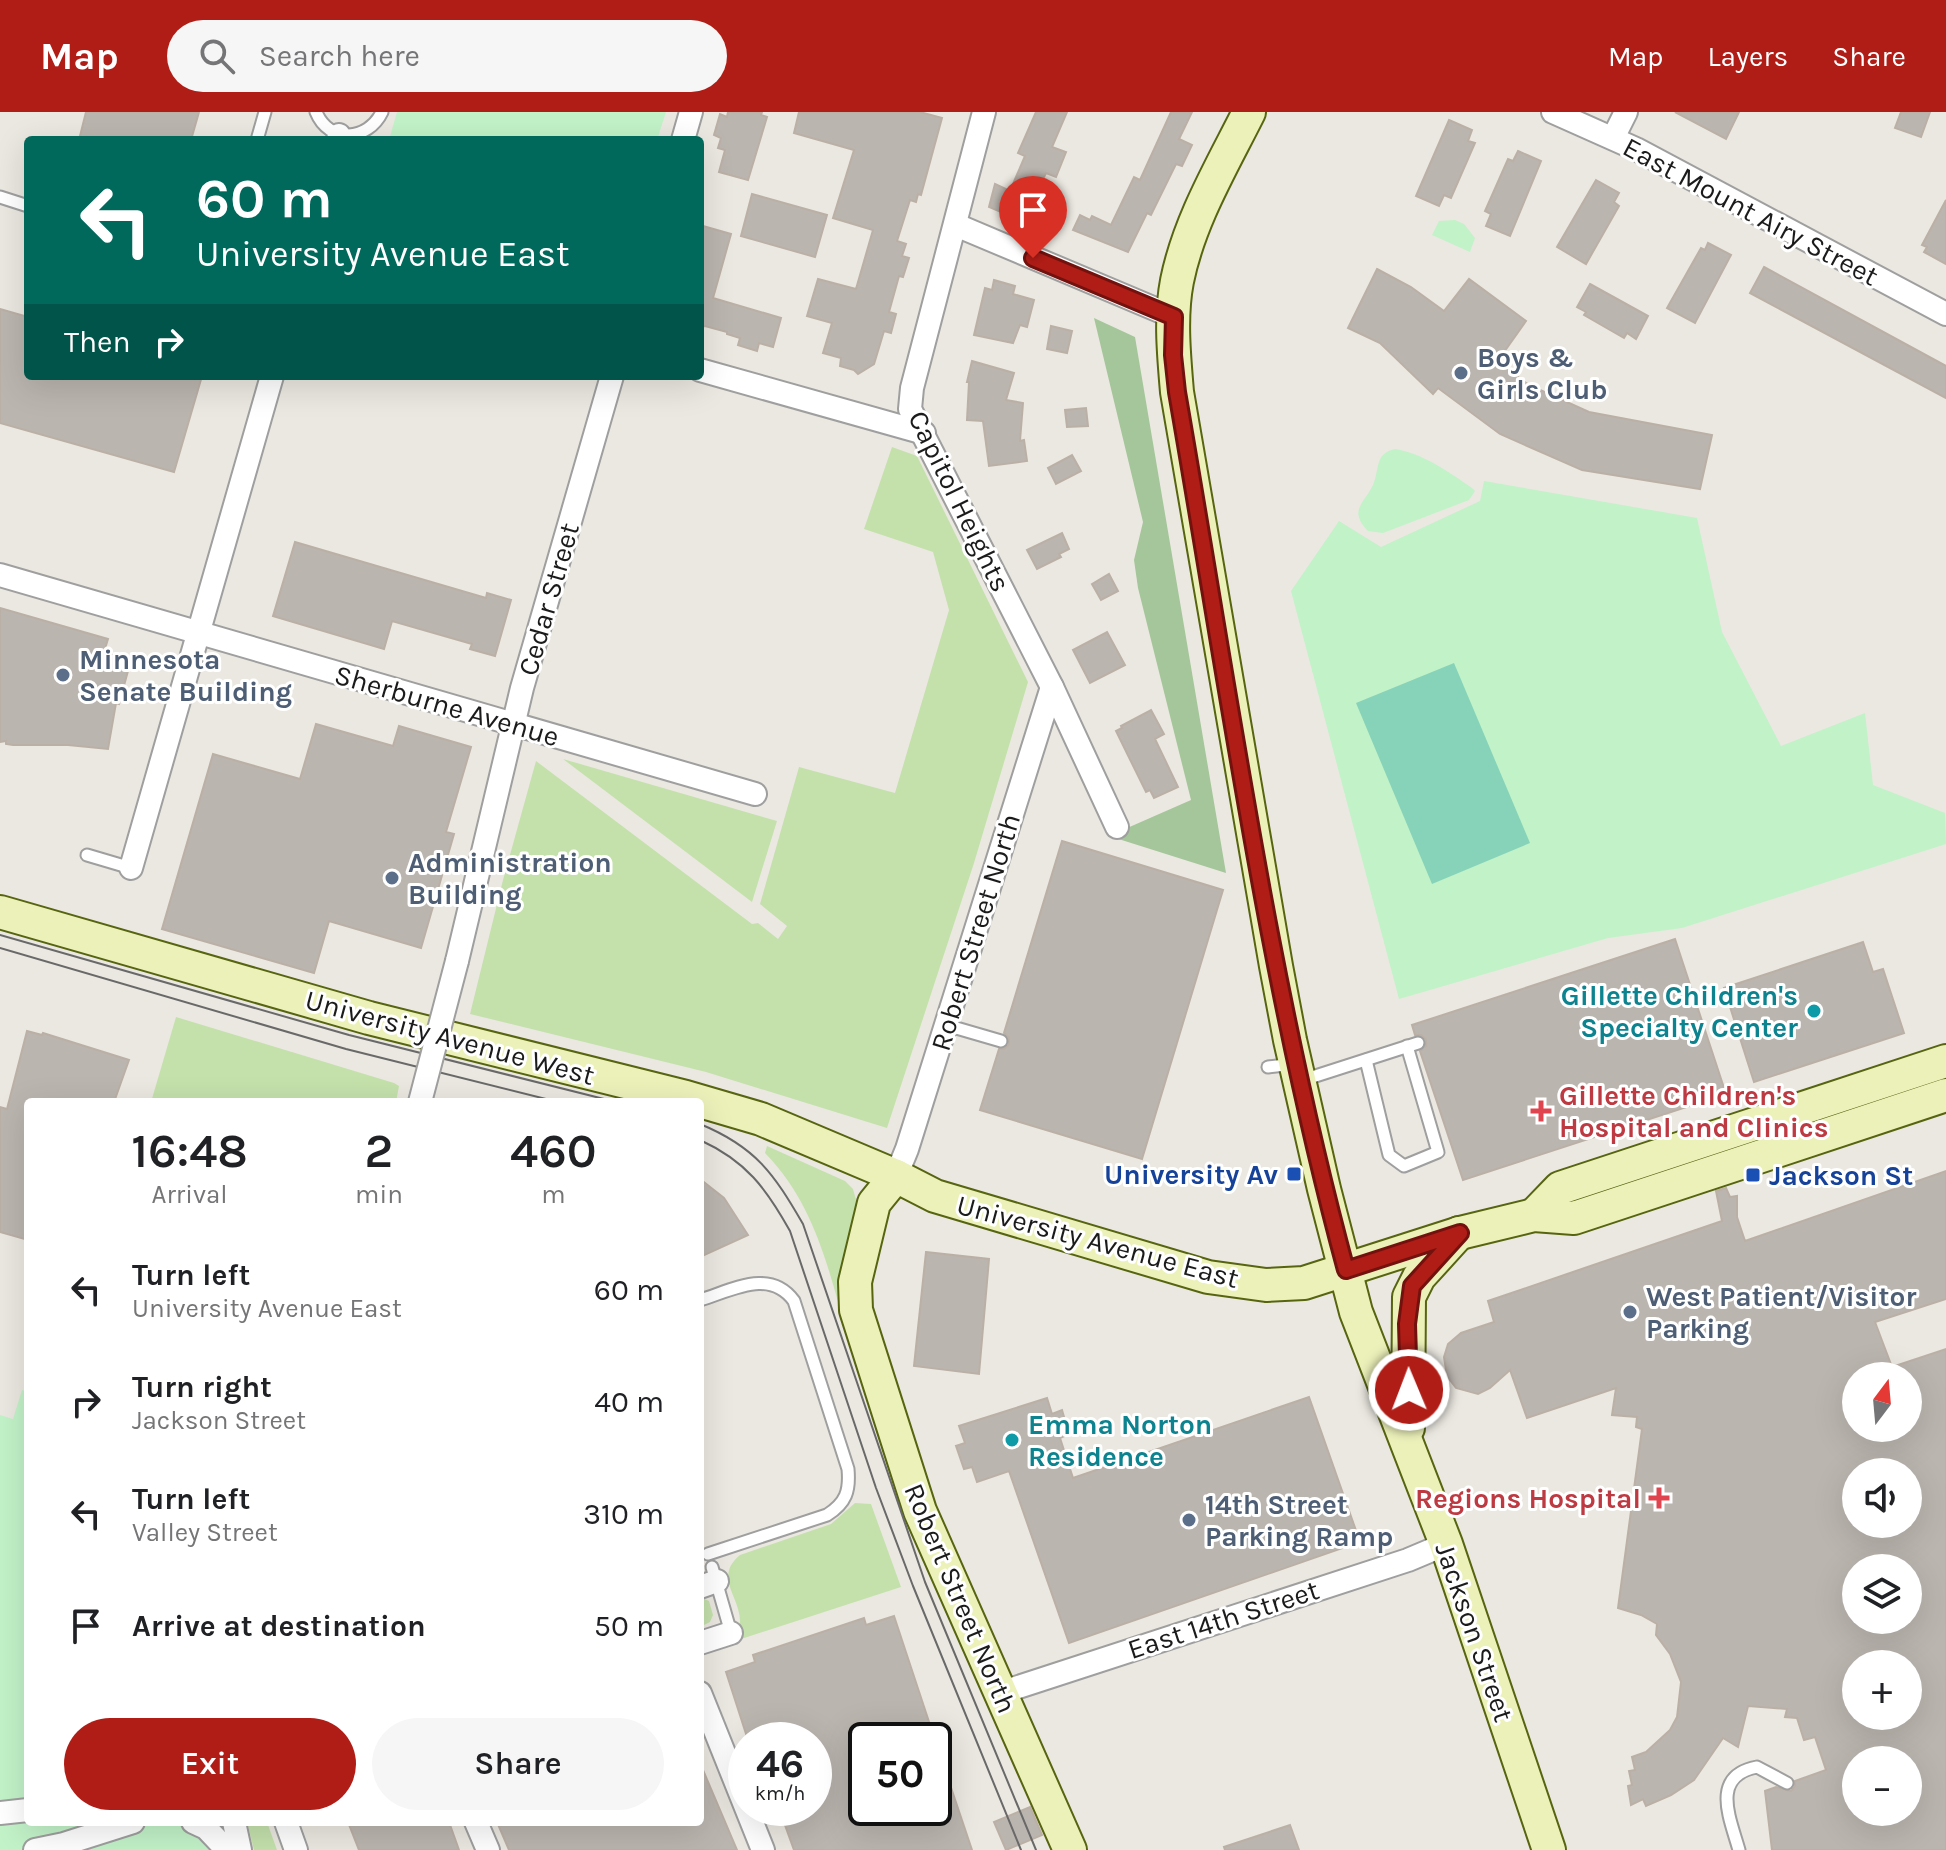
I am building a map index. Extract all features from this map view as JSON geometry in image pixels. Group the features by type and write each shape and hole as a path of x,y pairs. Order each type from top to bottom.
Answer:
{"main road":[{"name":"Jackson Street","path":"1249,112 1194,224 1177,283 1173,355 1276,966 1287,1071 1356,1312 1446,1544 1549,1850"},
{"name":"University Avenue West","path":"0,912 369,1018 689,1098"},
{"path":"1534,1215 1560,1188 1946,1061"},
{"name":"University Avenue East","path":"896,1176 935,1196 1208,1277 1266,1285 1304,1283 1460,1233 1534,1215 1574,1218 1946,1095"},
{"name":"University Avenue West","path":"704,1102 761,1119 896,1176"},
{"name":"Robert Street North","path":"896,1176 896,1209 868,1311 867,1341 920,1511 1070,1850"},
{"path":"1408,1444 1409,1297 1419,1277 1460,1233"}],"street":[{"path":"684,136 691,112"},
{"name":"Capitol Heights","path":"984,112 912,388 910,409 1052,687 1117,827"},
{"name":"East Mount Airy Street","path":"1553,112 1613,138 1946,314"},
{"path":"1613,138 1626,112"},
{"path":"956,225 1174,317"},
{"path":"704,371 924,433"},
{"path":"131,868 271,380"},
{"name":"Cedar Street","path":"421,1098 522,688 611,380"},
{"name":"Sherburne Avenue","path":"0,575 755,794"},
{"name":"Robert Street North","path":"896,1176 1052,687"},
{"name":"East 14th Street","path":"1000,1693 1408,1560 1446,1544"},
{"path":"704,1642 731,1633"},
{"path":"704,1703 763,1850"},
{"path":"0,1813 24,1810"},
{"path":"35,1850 121,1826"},
{"path":"202,1826 227,1850"},
{"path":"235,1826 240,1850"},
{"path":"287,1826 296,1850"},
{"path":"478,1826 488,1850"}],"lane":[{"path":"258,136 265,112"},
{"path":"316,112 336,136"},
{"path":"348,136 370,129 382,112"},
{"path":"0,197 24,205"},
{"path":"87,855 131,868"},
{"path":"946,1025 1001,1041"},
{"path":"1287,1071 1366,1060 1412,1045 1438,1152 1404,1166 1389,1155 1366,1060"},
{"path":"704,1299 770,1282 785,1289 794,1301 850,1483 847,1497 839,1508 827,1515 708,1554"},
{"path":"710,1578 731,1633"},
{"path":"1739,1850 1729,1817 1727,1796 1728,1785 1735,1775 1757,1767 1787,1783"}],"green space":[{"path":"397,112 666,112 658,136 390,136"},
{"path":"1455,220 1464,224 1475,238 1470,252 1432,235 1439,221"},
{"path":"1094,318 1135,337 1226,873 1109,836 1191,800 1138,588 1134,560 1143,522"},
{"path":"892,447 917,456 1028,682 974,863 887,1128 706,1072 470,1014 536,761 752,924 758,923 778,939 787,926 760,904 799,767 895,793 949,610 933,552 864,529"},
{"path":"1395,449 1435,464 1475,491 1469,500 1383,533 1368,531 1358,512 1373,485 1381,458"},
{"path":"1484,481 1697,518 1722,632 1781,746 1865,713 1873,785 1945,813 1946,844 1682,928 1608,938 1399,999 1291,591 1339,521 1381,547 1480,501"},
{"path":"1454,663 1530,843 1432,884 1356,703"},
{"path":"563,759 777,821 752,902"},
{"path":"176,1017 399,1086 397,1098 152,1098"},
{"path":"767,1146 845,1181 853,1189 858,1207 840,1309 813,1226 793,1188 765,1153"},
{"path":"24,1391 24,1826 210,1826 219,1850 0,1850 0,1415 13,1419"},
{"path":"855,1503 871,1504 901,1587 732,1642 739,1630 740,1618 728,1576 731,1565 740,1555 831,1524"},
{"path":"704,1599 709,1601 713,1615 710,1622 704,1625"},
{"path":"248,1826 268,1826 277,1850 254,1850"}],"building":[{"path":"86,112 199,112 192,136 80,136"},
{"path":"728,112 762,112 761,115 767,117 748,180 719,172 725,150 718,148 721,138 714,135 720,114 727,117"},
{"path":"799,112 920,112 942,118 921,195 918,194 916,202 910,200 897,241 906,244 902,256 909,258 903,277 899,276 889,312 896,314 891,333 884,331 874,364 858,374 840,366 841,358 823,353 832,323 807,316 818,279 856,289 873,230 833,218 854,150 794,133"},
{"path":"1036,112 1067,112 1052,147 1066,152 1056,177 1046,173 1032,201 1043,206 1034,226 989,207 995,184 1010,191 1025,156 1018,153"},
{"path":"1171,112 1192,112 1179,139 1192,145 1182,166 1176,164 1151,215 1147,213 1128,252 1073,230 1080,215 1090,220 1092,216 1111,225 1134,177 1140,180"},
{"path":"1675,112 1739,112 1726,139"},
{"path":"1901,112 1930,112 1921,137 1895,128"},
{"path":"1449,120 1472,130 1468,141 1475,143 1451,198 1444,195 1439,206 1416,196"},
{"path":"1518,151 1541,161 1510,236 1486,226 1491,214 1485,211 1508,159 1513,161"},
{"path":"1596,180 1619,193 1614,202 1619,206 1586,264 1557,247"},
{"path":"752,194 827,215 815,257 741,236"},
{"path":"1946,200 1946,264 1924,252 1927,247 1922,245"},
{"path":"704,226 731,234 713,298 781,318 773,347 759,343 757,351 738,345 740,338 705,326"},
{"path":"1708,243 1731,255 1695,323 1667,308 1701,248 1705,250"},
{"path":"1764,267 1946,366 1946,398 1750,293"},
{"name":"Boys & Girls Club","path":"1377,269 1411,287 1444,311 1469,279 1526,321 1497,362 1529,385 1589,412 1712,435 1700,489 1582,470 1500,434 1438,388 1433,394 1380,343 1348,328"},
{"path":"994,280 1015,286 1013,294 1034,300 1027,327 1020,325 1013,343 974,335 985,288 992,290"},
{"path":"1590,284 1648,316 1636,339 1627,333 1624,338 1584,315 1586,312 1577,307"},
{"path":"0,309 24,316 24,380 201,380 174,472 0,423"},
{"path":"1051,326 1072,331 1067,353 1047,349"},
{"path":"972,361 1014,373 1006,400 1023,403 1020,441 1024,440 1027,461 989,466 983,421 967,420 967,382"},
{"path":"1086,408 1088,426 1067,427 1065,410"},
{"path":"1072,455 1081,471 1056,484 1048,468"},
{"path":"1062,533 1069,549 1059,554 1061,557 1037,569 1027,550"},
{"path":"295,542 486,598 487,593 511,600 495,656 470,649 472,644 392,621 384,649 273,616"},
{"path":"1109,574 1118,591 1101,600 1092,584"},
{"name":"Minnesota Senate Building","path":"0,608 108,639 104,652 131,660 119,704 116,703 108,749 0,742"},
{"path":"1107,632 1125,665 1090,683 1073,650"},
{"path":"1151,710 1164,734 1155,739 1178,787 1154,798 1150,790 1146,792 1116,731"},
{"path":"316,724 393,746 399,726 471,747 446,832 454,834 421,948 329,921 314,973 162,929 213,754 300,779"},
{"path":"1062,841 1223,890 1142,1159 980,1110 999,1049 1009,1044 1009,1038 1004,1033"},
{"path":"1675,939 1726,1094 1463,1180 1420,1051 1426,1046 1426,1040 1421,1035 1415,1035 1412,1025"},
{"name":"Gillette Children's Specialty Center","path":"1863,942 1873,972 1883,969 1904,1033 1754,1082 1724,988"},
{"path":"27,1031 43,1033 129,1060 115,1098 24,1098 24,1239 0,1232 0,1107 7,1109"},
{"name":"Regions Hospital","path":"1946,1171 1946,1299 1875,1322 1890,1362 1842,1362 1842,1442 1922,1442 1922,1362 1907,1362 1946,1349 1946,1850 1772,1850 1765,1791 1776,1787 1791,1791 1795,1781 1826,1770 1815,1737 1804,1740 1797,1718 1785,1717 1787,1709 1748,1706 1738,1747 1723,1738 1694,1780 1646,1806 1643,1799 1631,1805 1628,1786 1632,1785 1629,1771 1635,1770 1632,1757 1646,1752 1670,1730 1677,1717 1681,1682 1670,1654 1656,1635 1657,1624 1618,1608 1642,1429 1636,1427 1637,1417 1612,1415 1616,1388 1527,1418 1510,1370 1478,1394 1456,1388 1447,1376 1444,1357 1448,1344 1461,1333 1494,1322 1488,1301 1722,1221 1716,1191 1726,1188 1730,1197 1737,1196 1737,1217 1745,1241"},
{"path":"704,1182 724,1198 748,1235 704,1255"},
{"path":"926,1252 989,1259 979,1374 914,1366"},
{"name":"14th Street Parking Ramp","path":"1309,1397 1360,1542 1069,1643 1009,1471 977,1482 972,1467 964,1469 956,1446 965,1443 959,1426 1047,1398 1052,1414 1062,1410 1069,1434 1060,1438 1073,1478"},
{"path":"894,1616 929,1722 848,1722 848,1826 952,1826 952,1791 972,1850 794,1850 785,1826 832,1826 832,1722 742,1722 726,1672 755,1662 753,1655 864,1618 866,1625"},
{"path":"704,1772 737,1850 509,1850 499,1826 704,1826"},
{"path":"1030,1807 1042,1835 1006,1850 994,1822"},
{"path":"1290,1825 1299,1850 1225,1850 1224,1847"},
{"path":"350,1826 450,1826 459,1850 359,1850"}],"tram line":[{"path":"0,935 349,1035 600,1098"},
{"path":"0,948 346,1049 542,1098"},
{"path":"704,1126 736,1142 762,1164 803,1224 925,1582 1036,1850"},
{"path":"704,1142 730,1157 753,1177 790,1231 876,1488 1021,1850"}],"place":[{"name":"Boys & Girls Club","path":"1461,373"},
{"name":"Minnesota Senate Building","path":"63,675"},
{"name":"Administration Building","path":"392,878"},
{"name":"Gillette Children's Specialty Center","path":"1814,1011"},
{"name":"Gillette Children's Hospital and Clinics","path":"1541,1111"},
{"name":"University Av","path":"1294,1174"},
{"name":"Jackson St","path":"1753,1175"},
{"name":"West Patient/Visitor Parking","path":"1630,1312"},
{"name":"Emma Norton Residence","path":"1012,1440"},
{"name":"Regions Hospital","path":"1659,1498"},
{"name":"14th Street Parking Ramp","path":"1189,1520"}],"route":[{"path":"1033,258 1174,317 1173,355 1177,392 1276,966 1312,1143 1346,1270 1460,1233 1412,1286 1407,1324 1409,1390"}]}
